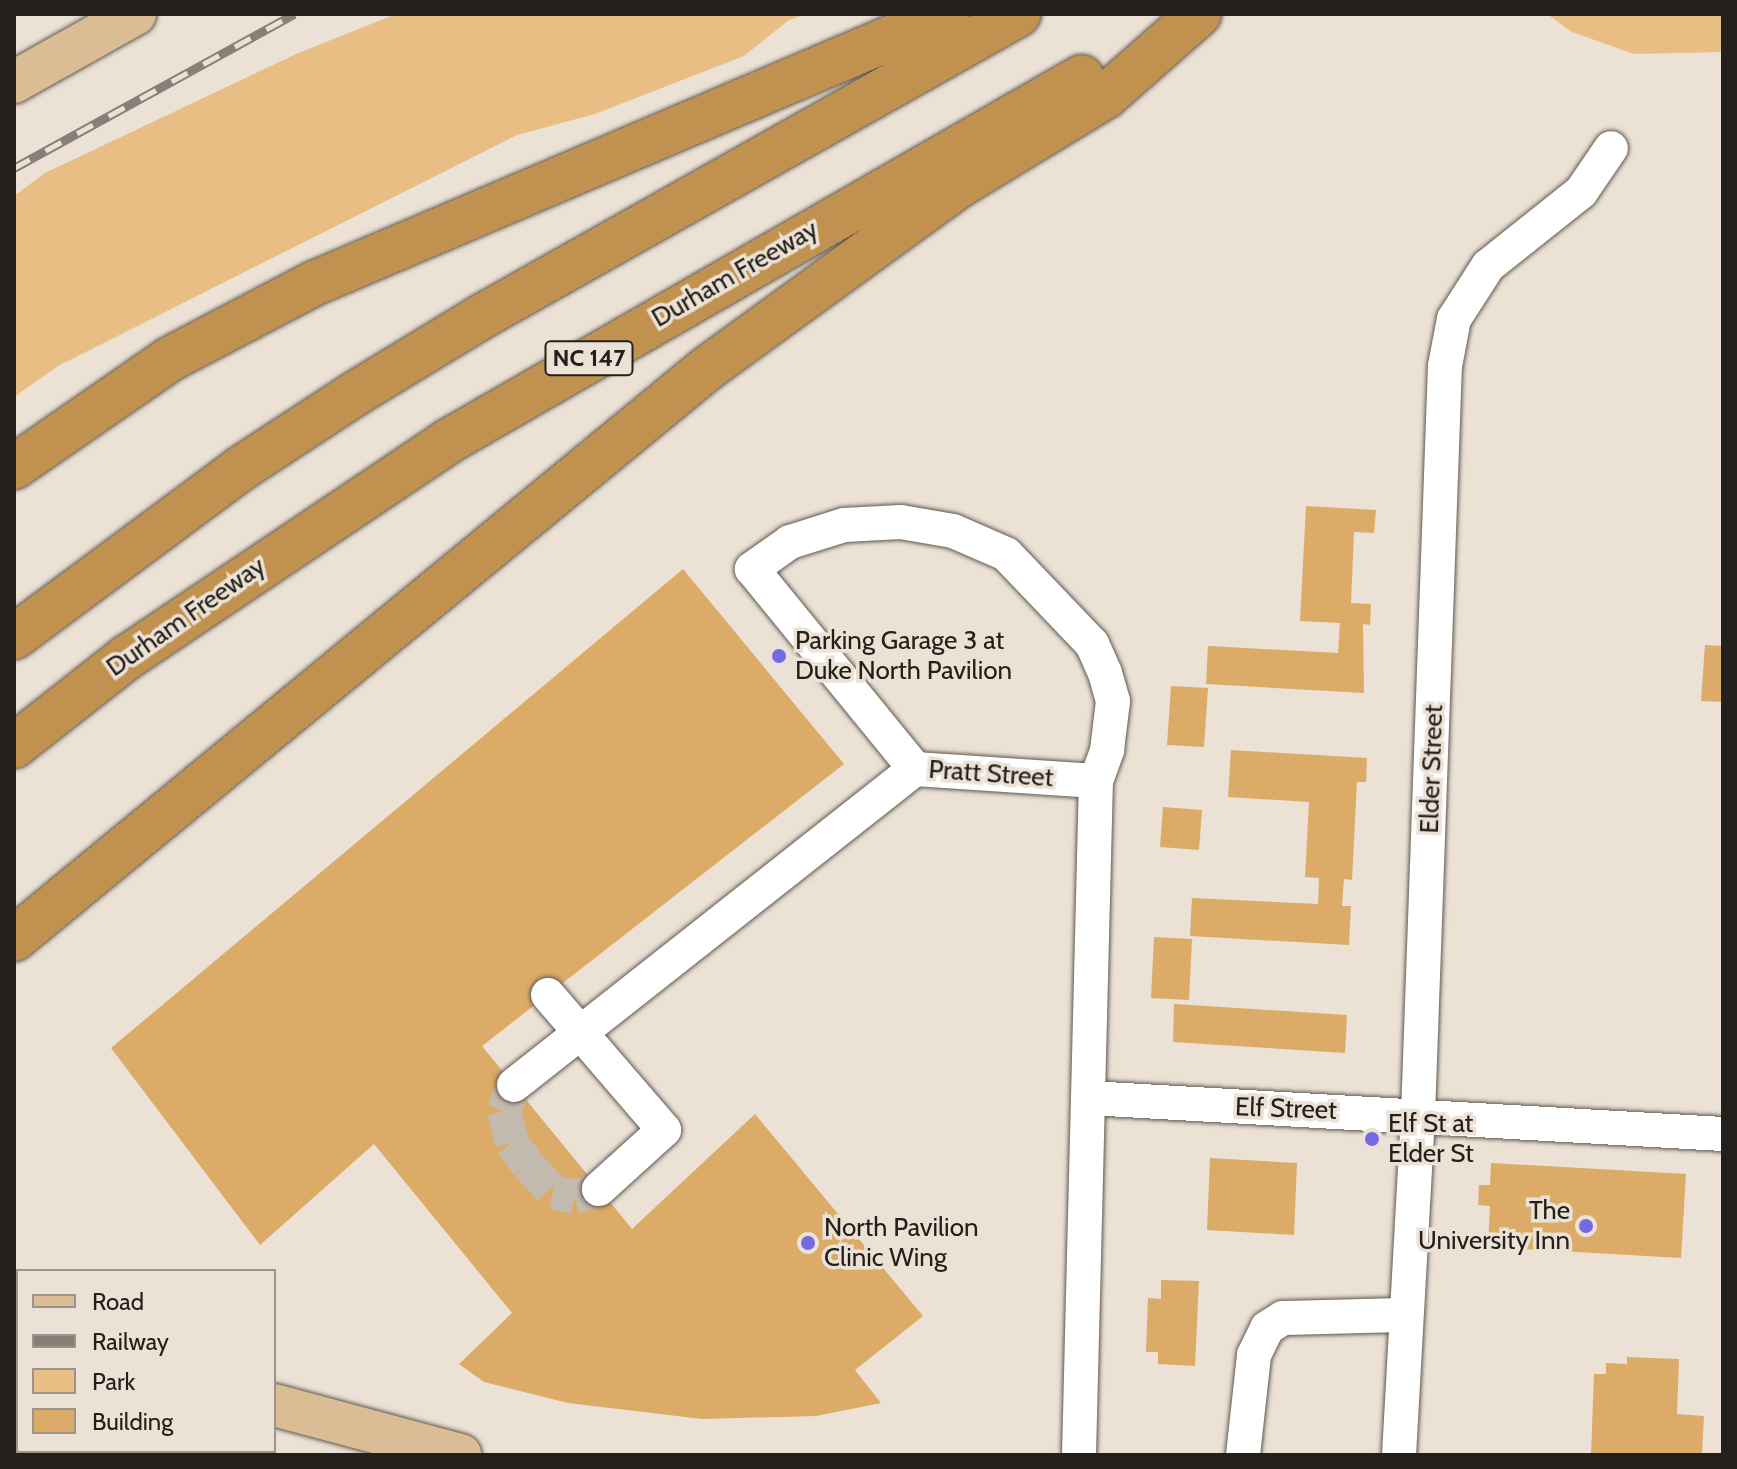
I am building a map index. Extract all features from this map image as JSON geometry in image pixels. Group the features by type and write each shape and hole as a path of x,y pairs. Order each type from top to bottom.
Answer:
{"highway":[{"path":"14,467 170,359 315,283 947,14"},
{"path":"14,637 240,469 356,393 481,317 1019,14"},
{"path":"14,939 709,367 958,186 1106,96 1196,14"},
{"name":"Durham Freeway","path":"14,746 126,658 447,442 1196,14"}],"main road":[{"path":"14,82 135,14"},
{"path":"276,1406 460,1455"}],"street":[{"name":"Elder Street","path":"1399,1455 1418,1115 1445,366 1454,319 1488,266 1581,192 1611,148"},
{"name":"Pratt Street","path":"1079,1455 1096,781 1107,750 1113,701 1105,673 1092,644 1006,554 953,531 901,522 844,525 790,542 752,569 915,769 1096,781"},
{"path":"514,1085 915,769"},
{"path":"548,995 664,1130 599,1189"},
{"name":"Elf Street","path":"1089,1098 1723,1134"},
{"path":"1243,1455 1254,1355 1267,1328 1283,1318 1405,1315"}],"green space":[{"path":"396,14 807,14 789,20 744,56 595,114 517,135 58,366 14,397 14,196 45,173 296,54"},
{"path":"1547,14 1723,14 1723,52 1634,54 1572,32"}],"building":[{"path":"1306,506 1376,510 1374,533 1354,532 1351,603 1371,604 1370,625 1363,624 1364,693 1206,684 1208,646 1338,653 1340,623 1300,621"},
{"path":"683,569 844,764 482,1046 632,1229 755,1114 923,1316 855,1370 881,1403 816,1416 702,1419 568,1403 484,1382 459,1364 512,1313 374,1144 260,1245 111,1048"},
{"path":"1705,645 1723,646 1723,702 1701,701"},
{"path":"1171,686 1208,688 1204,747 1167,745"},
{"path":"1231,750 1367,758 1366,782 1357,782 1352,880 1344,879 1342,906 1351,906 1349,945 1190,936 1192,898 1318,904 1319,878 1305,877 1309,802 1228,797"},
{"path":"1163,807 1202,810 1199,850 1160,847"},
{"path":"1154,937 1192,939 1189,1000 1151,998"},
{"path":"1174,1004 1347,1015 1345,1053 1173,1042"},
{"path":"1210,1158 1297,1163 1294,1235 1207,1230"},
{"name":"The University Inn","path":"1491,1163 1686,1174 1681,1258 1488,1247 1490,1206 1478,1205 1479,1185 1490,1185"},
{"path":"1161,1280 1199,1281 1195,1366 1158,1364 1158,1352 1146,1352 1148,1298 1161,1299"},
{"path":"1627,1357 1679,1359 1677,1414 1704,1416 1702,1455 1591,1455 1594,1374 1606,1374 1606,1363 1627,1364"}],"tunnel":[{"path":"514,1085 504,1111 512,1143 527,1164 553,1192 574,1197 599,1189"}],"railway":[{"path":"14,168 294,14"}],"place":[{"name":"Parking Garage 3 at Duke North Pavilion","path":"779,656"},
{"name":"Elf St at Elder St","path":"1372,1139"},
{"name":"The University Inn","path":"1586,1226"},
{"name":"North Pavilion Clinic Wing","path":"808,1243"}]}
